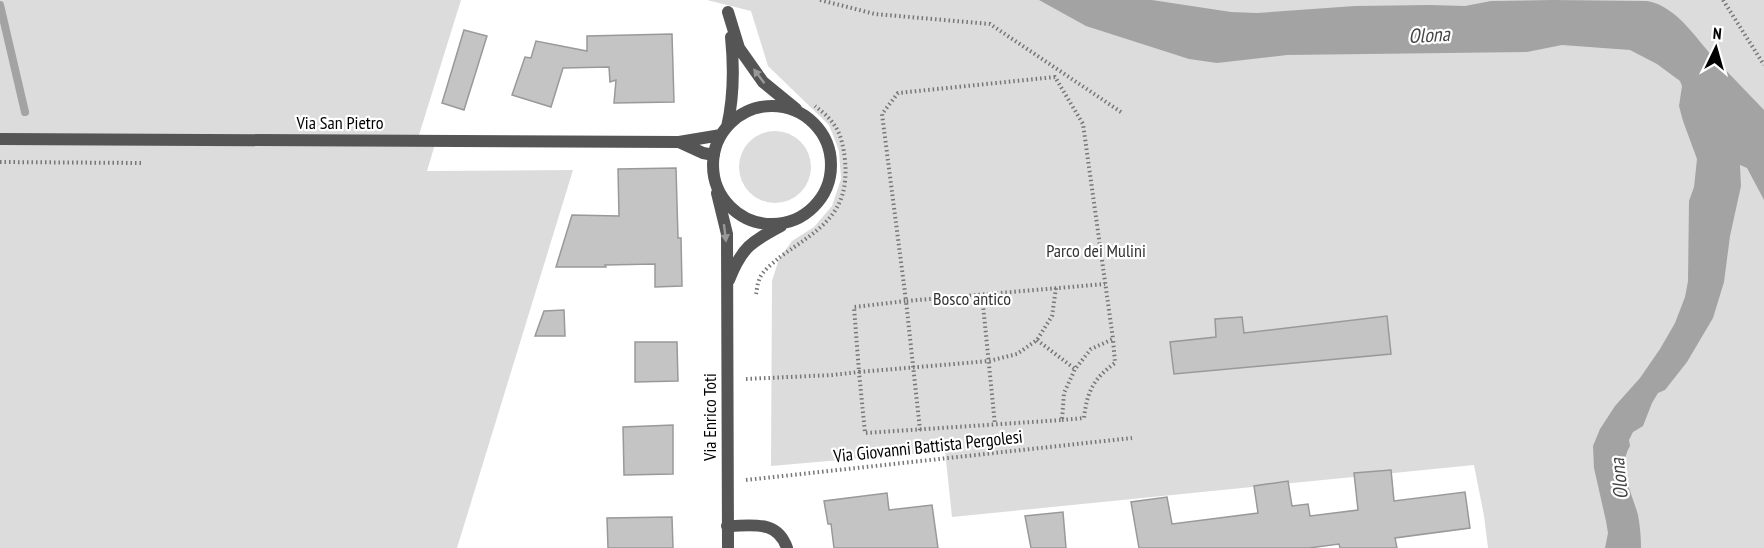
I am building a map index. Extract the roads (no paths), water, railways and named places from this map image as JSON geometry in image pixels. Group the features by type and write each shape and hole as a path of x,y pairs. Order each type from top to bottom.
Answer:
{"street":[{"name":"Via Enrico Toti","path":"726,287 738,259 756,239 805,215 819,202 829,184 832,165 828,145 818,128 763,82 739,48 728,6"},
{"name":"Via Enrico Toti","path":"728,6 733,62 732,108 714,155 712,168 727,234 728,548"},
{"path":"724,131 739,116 754,109 771,106 788,108 803,115"},
{"name":"Via San Pietro","path":"0,139 679,142 724,131"},
{"name":"Via San Pietro","path":"679,142 703,153 714,155"},
{"path":"714,180 722,197 734,211 750,220 768,225 786,223"},
{"path":"728,526 772,528 780,534 787,548"}],"water":[{"name":"Olona","path":"1039,0 1152,0 1231,12 1257,13 1355,6 1465,6 1491,1 1647,1 1668,9 1677,16 1764,110 1764,200 1747,168 1740,165 1741,186 1730,236 1724,282 1713,318 1687,362 1665,390 1658,393 1643,426 1633,432 1629,440 1625,471 1638,515 1641,548 1605,548 1608,533 1594,468 1593,446 1600,429 1615,406 1640,378 1660,349 1675,323 1685,297 1688,281 1689,201 1694,187 1697,159 1679,106 1682,86 1680,81 1657,64 1630,50 1562,45 1527,52 1287,55 1217,63 1189,59 1086,26"}],"waterway":[{"path":"0,5 25,112"}],"park label":[{"name":"Parco dei Mulini","path":"1096,250"},
{"name":"Bosco antico","path":"972,298"}]}
